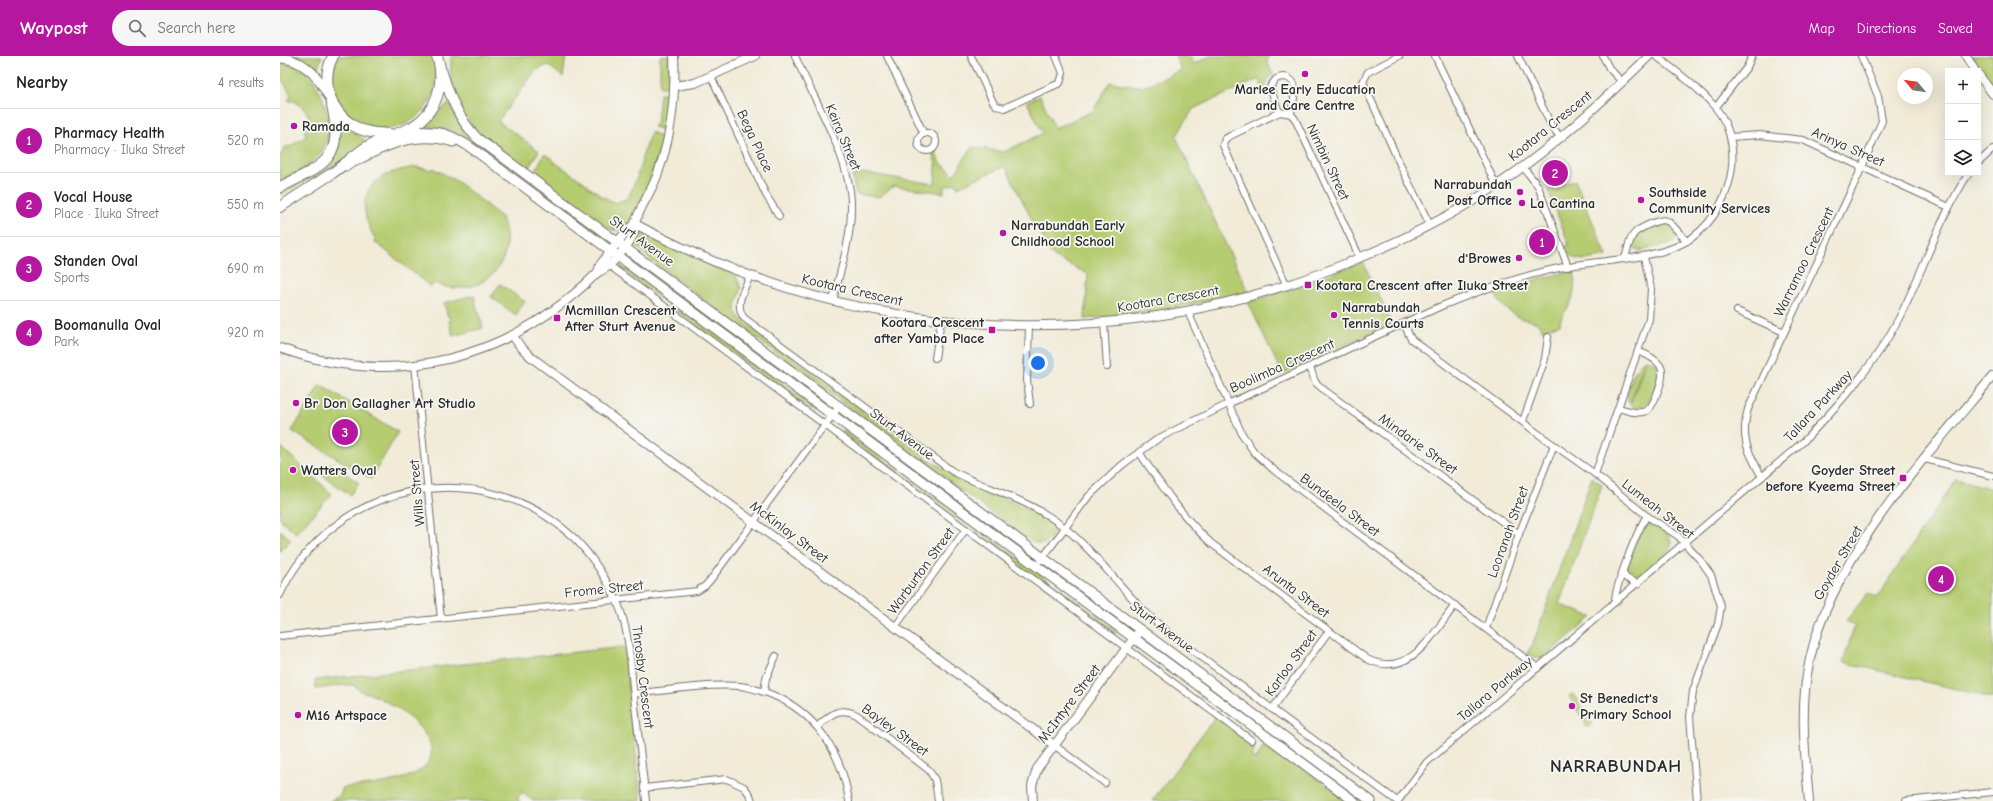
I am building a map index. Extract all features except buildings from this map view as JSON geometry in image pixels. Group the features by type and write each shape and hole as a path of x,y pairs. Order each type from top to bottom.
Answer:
{"highway":[{"path":"280,187 318,167 332,152 336,134 327,76 333,56"},
{"path":"437,56 442,70"},
{"path":"280,207 330,174 367,147 416,124 429,111 439,92 444,56"},
{"path":"330,99 341,115 355,126 370,132 397,133"},
{"path":"280,198 316,183"}],"main road":[{"path":"280,58 293,60 307,68 318,78 330,99"},
{"name":"Sturt Avenue","path":"442,70 454,108 467,128 477,138 840,405 1371,801"},
{"name":"Sturt Avenue","path":"397,133 442,132 474,149 1354,801"},
{"path":"330,174 381,147 402,141 422,138 440,139 474,149"}],"street":[{"path":"280,348 313,358 346,364 386,367 416,365 470,354 513,336 559,308 598,272 603,270 622,244 628,229 635,224 653,186 663,157 672,117 674,56"},
{"path":"674,86 691,84 754,56"},
{"name":"Keira Street","path":"795,56 840,154 850,190 850,228 833,301"},
{"path":"887,56 924,134"},
{"path":"972,56 993,102 997,106 1004,108 1060,83 1063,73 1056,56"},
{"path":"1399,56 1368,72 1363,82 1403,171 1430,225"},
{"path":"1434,56 1496,186"},
{"path":"1518,56 1550,125 1560,137"},
{"path":"1603,56 1609,68 1622,82"},
{"name":"Kootara Crescent","path":"635,224 698,254 750,276 833,301 910,316 941,320 1029,326 1104,323 1188,312 1254,296 1287,286 1394,244 1430,225 1496,186 1523,167 1560,137 1649,56"},
{"name":"Boolimba Crescent","path":"1036,566 1088,497 1110,475 1138,452 1159,438 1228,404 1474,292 1568,266 1625,258 1644,257 1676,247 1687,241 1708,224 1716,213 1728,187 1731,170 1730,138 1716,107 1656,56"},
{"path":"1716,107 1747,67 1752,56"},
{"name":"Warramoo Crescent","path":"1762,477 1748,452 1744,440 1744,424 1748,409 1863,167 1882,120 1878,96 1861,56"},
{"path":"1966,56 1973,68"},
{"name":"Bega Place","path":"711,76 766,195 779,216"},
{"path":"1287,286 1223,145 1225,139 1230,136 1279,112 1270,88 1276,79 1284,77 1291,80 1295,88 1290,114"},
{"path":"1981,78 1993,94"},
{"name":"Nimbin Street","path":"1279,112 1290,114 1295,119 1360,258"},
{"name":"Arinya Street","path":"1730,138 1759,135 1803,140 1949,207"},
{"path":"1981,160 1993,149"},
{"path":"1523,167 1538,186 1568,266"},
{"name":"Tallara Parkway","path":"1397,801 1427,762 1804,442 1861,378 1898,320 1949,207 1967,176"},
{"path":"1625,258 1629,240 1632,235 1640,228 1661,220 1666,221 1687,241"},
{"path":"1595,474 1649,319 1651,289 1644,257"},
{"path":"607,263 1251,740"},
{"name":"Sturt Avenue","path":"750,276 739,302 740,312 744,318 952,470 972,481 1033,507 1064,528 1098,558 1133,600 1164,630 1397,801"},
{"path":"1737,311 1784,332"},
{"name":"Bundeela Street","path":"1188,312 1242,434 1254,452 1275,471 1538,668"},
{"path":"935,358 941,320"},
{"path":"1104,323 1107,367"},
{"name":"Lumeah Street","path":"1404,324 1411,339 1595,474 1647,516 1678,536 1711,575 1721,606 1718,624 1693,691 1690,704 1698,801"},
{"path":"1029,326 1027,380 1030,404"},
{"name":"McKinlay Street","path":"513,336 528,354 1054,745"},
{"path":"1523,421 1545,359 1548,337"},
{"path":"1619,408 1638,412 1646,411 1652,405 1663,379 1663,372 1655,359 1638,351"},
{"name":"Wills Street","path":"416,365 441,619"},
{"name":"Mindarie Street","path":"1310,367 1315,382 1324,390 1519,534"},
{"name":"Goyder Street","path":"1809,801 1803,727 1804,694 1810,659 1820,626 1832,595 1847,568 1886,509 1993,376"},
{"name":"Frome Street","path":"280,636 692,592 700,589 710,581 840,405"},
{"name":"Looranah Street","path":"1486,628 1519,534 1554,444"},
{"name":"Arunta Street","path":"1138,452 1175,505 1197,531 1212,544 1366,659 1378,664 1392,665 1406,660 1420,649 1455,605"},
{"path":"1925,459 1993,476"},
{"name":"Throsby Crescent","path":"280,595 293,572 307,552 341,522 358,510 384,498 428,488 452,487 480,490 512,499 538,511 564,529 599,567 617,600 623,616 628,643 646,801"},
{"path":"1616,602 1615,597 1623,573 1640,526 1647,516"},
{"name":"Warburton Street","path":"895,627 966,529"},
{"path":"1623,573 1626,578 1638,584"},
{"name":"McIntyre Street","path":"1033,801 1032,786 1034,774 1141,629"},
{"name":"Karloo Street","path":"1272,709 1329,631"},
{"path":"764,692 766,678 776,656"},
{"path":"634,694 742,686 764,692 778,698 798,709 818,726 829,742 839,761 847,785 849,801"},
{"name":"Bayley Street","path":"818,726 836,712 849,711 857,715 929,770 935,780 938,801"},
{"path":"1054,745 1105,783"},
{"path":"644,788 727,779 744,787 752,801"},
{"path":"1906,801 1993,792"}],"green space":[{"path":"296,56 322,56 317,70"},
{"path":"338,56 433,56 436,70 436,84 433,94 418,116 402,125 385,129 368,126 352,119 340,107 333,92 332,73"},
{"path":"451,56 566,56 563,77 548,65 536,70 498,121 539,151 529,167 524,166 490,142 463,113 456,101 452,87"},
{"path":"660,56 669,56 669,84 666,87 660,87"},
{"path":"1175,56 1190,56 1194,64 1210,56 1269,56 1267,61 1273,75 1268,80 1265,88 1263,89 1259,79 1193,109 1176,137 1248,292 1159,311 1085,319 1088,274 1054,257 1045,246 1047,244 1033,222 1005,166 958,187 956,183 944,187 944,193 894,186 879,197 856,194 852,176 863,173 935,184 936,164 932,153 935,150 939,161 954,175 972,147 1004,152 1043,133 1027,102 1040,96 1055,128 1093,111 1110,82 1143,87 1181,70"},
{"path":"1970,56 1993,56 1993,88 1981,71 1981,68 1979,68"},
{"path":"280,63 289,64 304,71 315,83 324,102 328,123 328,134 322,151 313,161 303,169 280,181 280,155 282,154 284,148 287,146 289,147 307,136 304,131 309,127 308,125 310,119 303,106 297,104 296,101 289,101 288,99 292,97 282,79 280,79"},
{"path":"660,93 667,93 669,95 663,130 653,127 657,122"},
{"path":"446,105 450,105 461,125 489,150 486,153 451,130 425,127"},
{"path":"340,124 368,142 321,174 280,194 280,191 318,172 340,137"},
{"path":"651,132 662,138 657,159 634,215 621,230 613,230 606,227 534,174 544,154 588,185 588,187 600,194 599,195 616,203 628,198 638,175 641,160"},
{"path":"417,167 431,170 433,168 458,182 501,217 506,234 506,249 501,263 492,274 481,283 466,287 451,288 434,283 431,287 375,242 376,240 368,225 365,211 365,199 370,189 377,181 388,174"},
{"path":"1575,180 1607,256 1582,260 1577,259 1572,257 1564,247 1569,245 1548,190"},
{"path":"1661,223 1669,226 1673,230 1676,238 1672,243 1639,251 1634,249 1631,244 1637,233"},
{"path":"642,234 736,276 741,288 736,309 739,317 743,321 931,461 972,484 1032,511 1050,521 1055,527 1050,539 1043,544 1039,544 1019,533 653,262 635,244 636,237"},
{"path":"1363,262 1392,323 1282,374 1248,302 1300,286"},
{"path":"619,265 629,270 812,405 818,411 817,412 793,398 626,273"},
{"path":"1574,270 1575,278 1572,298 1570,305 1561,318 1560,324 1542,330 1535,322 1521,319 1510,312 1503,306 1494,291"},
{"path":"665,282 762,352 789,376 788,377 693,307"},
{"path":"500,284 525,302 516,315 491,297"},
{"path":"474,295 483,328 453,336 449,321 451,320 450,317 448,317 444,303"},
{"path":"1645,360 1629,403 1628,393 1631,380 1638,367"},
{"path":"1646,360 1656,363 1658,376 1654,393 1650,401 1644,406 1638,407 1631,405 1631,403"},
{"path":"320,385 398,432 371,479 292,431"},
{"path":"843,430 1107,623 1117,632 1115,634 1100,625 848,438 842,432"},
{"path":"877,438 1001,529 999,532 874,441"},
{"name":"Watters Oval","path":"280,446 332,494 296,533 280,519"},
{"path":"330,463 359,483 350,495 322,475"},
{"path":"1592,477 1602,485 1559,604 1592,617 1547,655 1535,657 1527,653 1533,644"},
{"path":"1956,479 1993,489 1993,698 1843,662 1855,625 1846,621 1868,593 1877,598"},
{"path":"1649,524 1664,530 1670,538 1670,547 1668,552 1638,577 1632,578 1627,575 1626,569 1643,526"},
{"path":"280,530 291,540 280,551"},
{"path":"624,647 641,801 533,801 522,792 517,799 520,801 330,801 341,795 342,788 385,783 416,773 424,767 431,756 430,744 423,732 413,720 386,701 362,691 353,685 316,689 315,680"},
{"path":"1177,661 1368,801 1360,801 1175,664"},
{"path":"1573,694 1593,724 1587,727 1569,696"},
{"path":"1215,717 1253,745 1254,751 1252,757 1256,760 1266,741 1347,801 1152,801"}],"place":[{"name":"Marlee Early Education and Care Centre","path":"1305,74"},
{"name":"Ramada","path":"294,126"},
{"name":"Vocal House","path":"1555,173"},
{"name":"Narrabundah Post Office","path":"1520,192"},
{"name":"Southside Community Services","path":"1641,200"},
{"name":"La Cantina","path":"1522,203"},
{"name":"Narrabundah Early Childhood School","path":"1003,233"},
{"name":"Pharmacy Health","path":"1542,242"},
{"name":"d'Browes","path":"1519,258"},
{"name":"Kootara Crescent after Iluka Street","path":"1308,285"},
{"name":"Narrabundah Tennis Courts","path":"1334,315"},
{"name":"Mcmillan Crescent After Sturt Avenue","path":"557,318"},
{"name":"Kootara Crescent after Yamba Place","path":"992,330"},
{"name":"Br Don Gallagher Art Studio","path":"296,403"},
{"name":"Standen Oval","path":"345,432"},
{"name":"Watters Oval","path":"293,470"},
{"name":"Goyder Street before Kyeema Street","path":"1903,478"},
{"name":"Boomanulla Oval","path":"1941,579"},
{"name":"St Benedict's Primary School","path":"1572,706"},
{"name":"M16 Artspace","path":"298,715"}],"district":[{"name":"NARRABUNDAH","path":"1616,766"}]}
